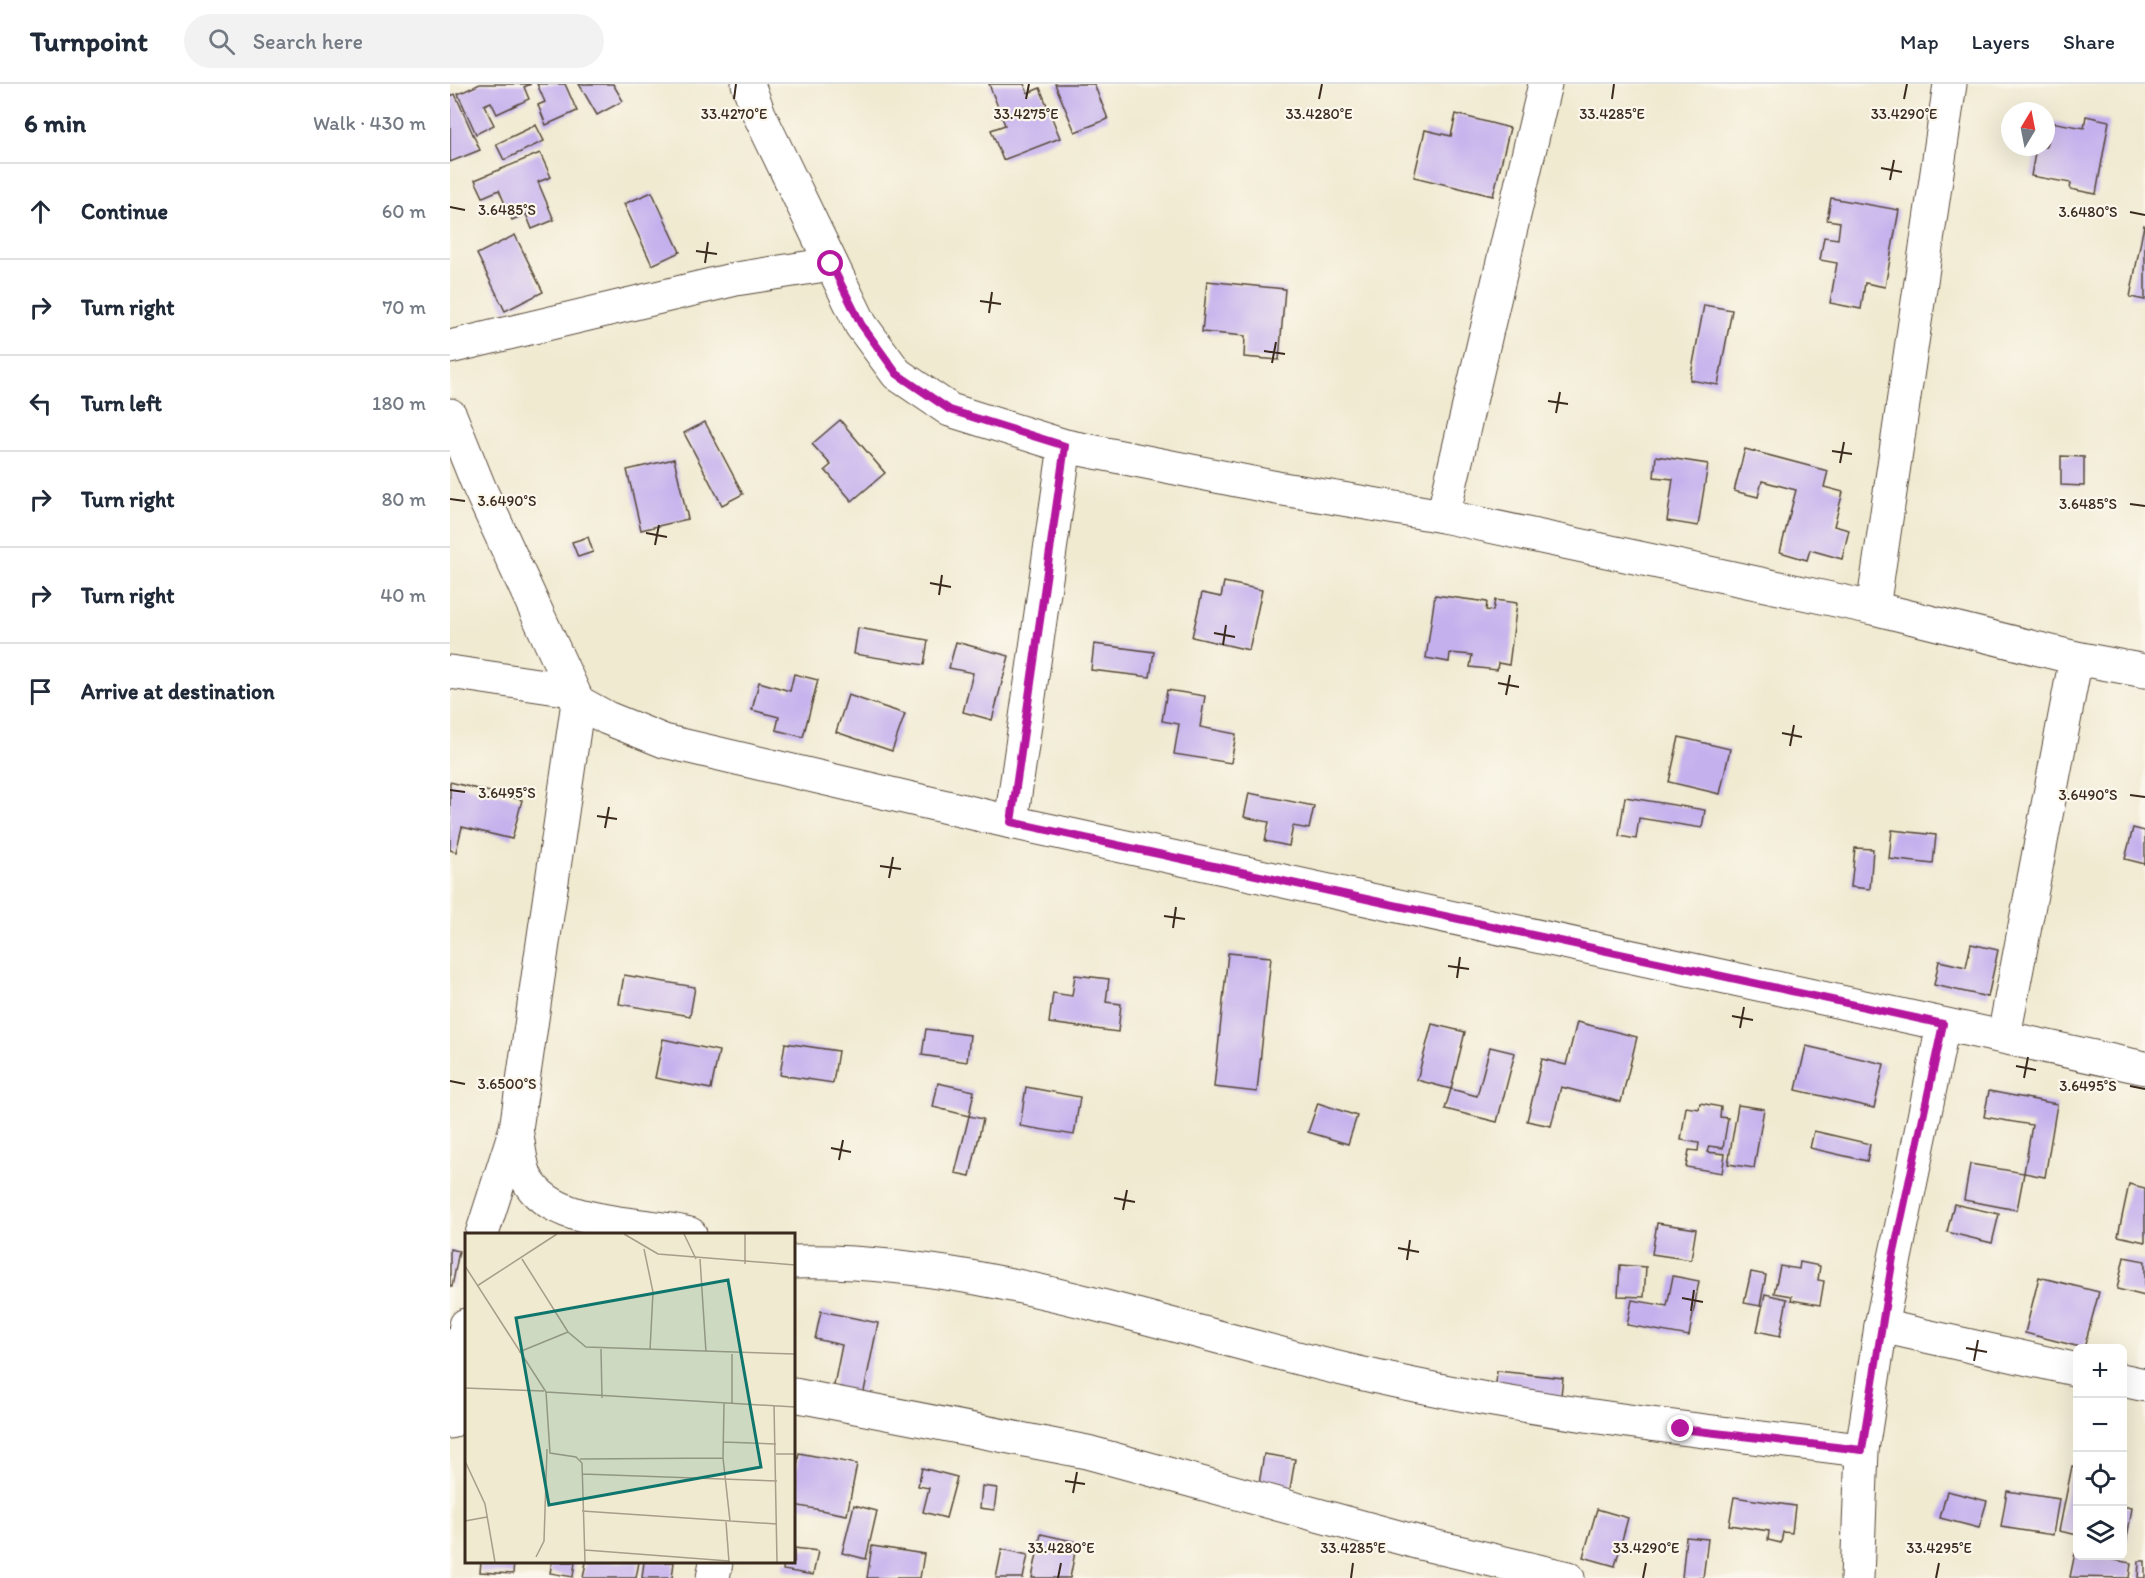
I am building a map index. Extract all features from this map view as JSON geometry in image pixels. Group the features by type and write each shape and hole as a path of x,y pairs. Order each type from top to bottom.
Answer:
{"street":[{"path":"748,84 759,114 861,324 897,374 950,410 1065,446 1277,488 1443,516 1873,608 2076,658 2145,671"},
{"path":"1443,516 1545,84"},
{"path":"1873,608 1950,84"},
{"path":"450,347 736,279 831,264"},
{"path":"450,415 479,487 574,696 516,1129 482,1233"},
{"path":"1011,822 1065,446"},
{"path":"2004,1036 2076,658"},
{"path":"450,672 574,696 607,718 664,741 1011,822 2145,1068"},
{"path":"1857,1578 1862,1450 1881,1326 1943,1024"},
{"path":"516,1129 527,1179 549,1203 594,1219 684,1233"},
{"path":"795,1262 917,1269 1032,1290 1355,1372 1468,1395 1681,1429 1862,1450"},
{"path":"1881,1326 2073,1369"},
{"path":"450,1422 465,1331"},
{"path":"2127,1381 2145,1385"},
{"path":"795,1395 1088,1452 1420,1543 1568,1578"},
{"path":"713,1578 716,1563"}],"building":[{"path":"480,84 531,84 524,87 529,99 497,114 491,102 484,105 494,125 476,134 458,94"},
{"path":"537,84 565,84 577,111 546,125 538,105 545,102"},
{"path":"579,84 613,84 623,101 597,115"},
{"path":"989,84 1024,84 1028,93 1040,88 1060,138 1003,160 991,130 1005,125"},
{"path":"1055,84 1094,84 1108,119 1075,132"},
{"path":"455,94 480,150 450,162 450,96"},
{"path":"1456,114 1510,128 1493,196 1414,177 1425,130 1451,136"},
{"path":"2086,116 2109,121 2096,194 2070,189 2071,183 2031,176 2034,156 2055,156 2055,123 2084,128"},
{"path":"536,125 544,141 504,160 496,144"},
{"path":"540,153 551,177 538,182 554,220 532,229 526,214 512,220 499,190 483,197 475,180"},
{"path":"652,192 680,252 652,265 624,204"},
{"path":"1831,198 1899,210 1885,287 1865,283 1861,309 1830,303 1837,263 1820,260 1824,237 1838,239 1840,222 1827,220"},
{"path":"2145,226 2145,300 2130,297"},
{"path":"515,235 543,292 505,311 477,254"},
{"path":"1207,281 1285,289 1279,360 1244,357 1245,336 1202,332"},
{"path":"1704,305 1732,310 1718,385 1690,380"},
{"path":"840,420 885,473 852,501 825,470 831,465 812,444"},
{"path":"705,422 743,494 722,505 684,433"},
{"path":"1745,449 1828,471 1824,487 1843,492 1834,526 1849,530 1842,559 1810,550 1807,560 1780,552 1796,490 1762,481 1758,497 1734,491"},
{"path":"1656,456 1708,464 1698,526 1667,521 1673,479 1654,477"},
{"path":"2061,456 2084,457 2084,486 2061,485"},
{"path":"674,459 688,519 641,530 627,470"},
{"path":"588,537 593,552 578,557 572,542"},
{"path":"1224,582 1262,590 1249,650 1192,637 1202,593 1221,597"},
{"path":"1435,595 1487,602 1486,610 1493,611 1495,600 1517,603 1509,665 1498,663 1497,670 1470,667 1472,655 1450,653 1449,662 1426,658"},
{"path":"858,628 928,640 924,665 854,654"},
{"path":"956,642 1009,656 992,720 963,712 973,673 949,668"},
{"path":"1094,644 1154,652 1150,677 1091,670"},
{"path":"794,674 818,680 803,737 776,730 779,717 752,710 759,682 790,691"},
{"path":"1167,690 1205,696 1200,727 1236,734 1231,763 1174,754 1179,724 1162,721"},
{"path":"848,695 905,714 892,751 836,732"},
{"path":"1679,737 1730,749 1720,794 1669,782"},
{"path":"450,782 522,800 512,839 462,827 456,852 450,850"},
{"path":"1249,793 1314,806 1309,829 1293,826 1289,846 1265,841 1269,822 1244,817"},
{"path":"1625,797 1705,810 1702,828 1639,818 1636,839 1619,836"},
{"path":"2133,828 2145,831 2145,864 2125,859"},
{"path":"1892,830 1936,835 1933,864 1889,859"},
{"path":"1855,848 1873,849 1870,889 1851,887"},
{"path":"1971,944 1998,950 1988,997 1934,985 1939,961 1966,967"},
{"path":"1228,953 1271,957 1257,1092 1214,1087"},
{"path":"624,975 695,987 690,1016 619,1004"},
{"path":"1075,975 1109,979 1106,1002 1121,1004 1118,1032 1049,1023 1053,993 1072,996"},
{"path":"1577,1022 1637,1037 1621,1102 1561,1087 1551,1126 1527,1121 1542,1059 1566,1065"},
{"path":"1432,1024 1465,1032 1451,1089 1417,1080"},
{"path":"926,1029 970,1035 967,1062 922,1055"},
{"path":"663,1039 719,1051 711,1089 655,1078"},
{"path":"785,1043 838,1051 833,1083 780,1075"},
{"path":"1806,1046 1884,1064 1874,1108 1796,1090"},
{"path":"1490,1047 1515,1053 1497,1122 1445,1109 1451,1089 1477,1096"},
{"path":"938,1083 974,1091 969,1116 933,1107"},
{"path":"1026,1087 1080,1097 1074,1135 1020,1126"},
{"path":"1989,1091 2057,1104 2045,1177 2024,1173 2032,1125 1984,1117"},
{"path":"1318,1103 1357,1116 1348,1144 1308,1132"},
{"path":"1700,1103 1721,1107 1720,1117 1728,1118 1723,1148 1709,1146 1707,1152 1725,1154 1722,1173 1686,1167 1689,1150 1698,1151 1699,1143 1681,1140 1686,1107 1699,1109"},
{"path":"1738,1105 1764,1109 1754,1168 1728,1164"},
{"path":"969,1116 983,1119 970,1176 955,1173"},
{"path":"1814,1131 1870,1144 1867,1161 1810,1148"},
{"path":"1970,1164 2024,1173 2017,1210 1964,1200"},
{"path":"2129,1184 2145,1188 2145,1242 2118,1236"},
{"path":"1954,1204 1999,1214 1992,1243 1947,1232"},
{"path":"1657,1223 1696,1229 1691,1260 1652,1254"},
{"path":"450,1249 459,1251 452,1287 450,1286"},
{"path":"2124,1257 2145,1261 2145,1296 2117,1289"},
{"path":"1800,1262 1820,1266 1818,1280 1824,1281 1820,1305 1791,1300 1792,1296 1774,1293 1780,1266 1799,1269"},
{"path":"1620,1265 1646,1267 1644,1297 1618,1296"},
{"path":"1751,1272 1766,1275 1760,1306 1744,1303"},
{"path":"1673,1276 1699,1281 1689,1336 1627,1325 1632,1300 1667,1306"},
{"path":"2039,1277 2099,1292 2085,1344 2073,1345 2025,1333"},
{"path":"1765,1294 1787,1299 1780,1336 1757,1331"},
{"path":"821,1311 878,1323 862,1401 832,1395 842,1345 815,1339"},
{"path":"1497,1371 1563,1378 1560,1404 1495,1397"},
{"path":"799,1453 857,1464 847,1515 795,1505 795,1476"},
{"path":"1264,1454 1295,1459 1287,1508 1256,1502"},
{"path":"2072,1466 2073,1466 2073,1534 2059,1531"},
{"path":"922,1468 957,1477 946,1518 923,1512 929,1488 918,1486"},
{"path":"982,1486 997,1488 994,1510 980,1508"},
{"path":"1947,1491 1987,1501 1979,1528 1940,1518"},
{"path":"2007,1491 2059,1499 2053,1535 2001,1527"},
{"path":"1734,1497 1795,1506 1792,1533 1783,1532 1781,1543 1768,1540 1769,1531 1729,1525"},
{"path":"854,1505 877,1511 866,1559 842,1553"},
{"path":"2127,1507 2132,1508 2127,1538"},
{"path":"1597,1509 1628,1518 1615,1566 1583,1557"},
{"path":"1041,1534 1077,1542 1070,1578 1032,1578"},
{"path":"1686,1537 1708,1539 1703,1578 1682,1578"},
{"path":"872,1546 924,1554 920,1578 867,1578"},
{"path":"795,1548 818,1551 813,1575 783,1570 784,1563 795,1563"},
{"path":"1002,1549 1028,1555 1023,1578 996,1578"},
{"path":"2074,1560 2114,1560 2131,1563 2129,1578 2070,1577"},
{"path":"2139,1561 2145,1561 2145,1578 2138,1578"},
{"path":"481,1563 514,1563 513,1574 480,1572"},
{"path":"552,1563 575,1563 573,1577 550,1573"},
{"path":"586,1563 639,1563 636,1578 583,1578"},
{"path":"644,1563 674,1563 672,1578 642,1578"}],"route":[{"path":"831,264 861,324 897,374 950,410 1065,446 1011,822 1943,1024 1893,1257 1862,1450 1681,1429"}]}
